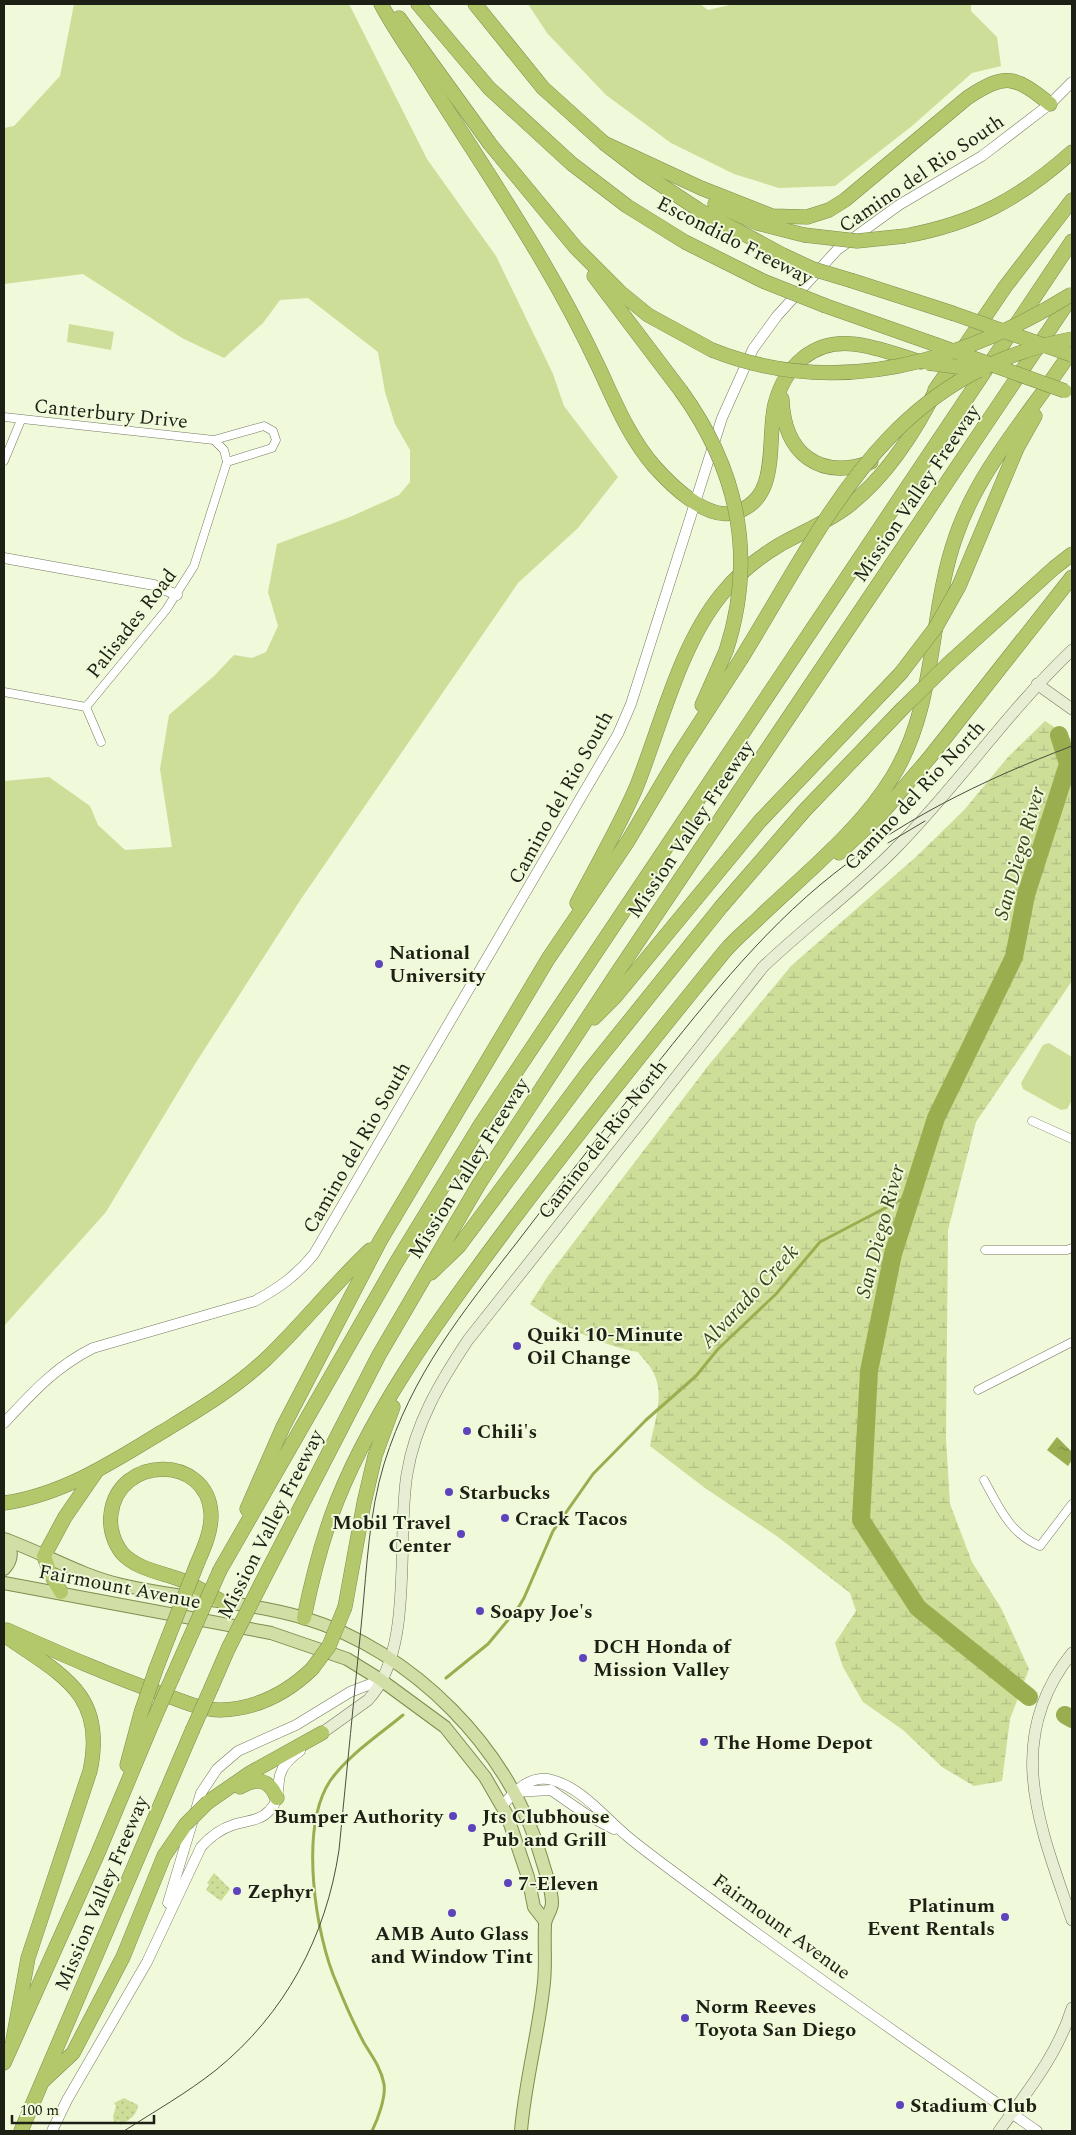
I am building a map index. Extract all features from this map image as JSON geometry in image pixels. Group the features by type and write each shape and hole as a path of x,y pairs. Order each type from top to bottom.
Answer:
{"highway":[{"path":"381,4 545,265 582,334 630,432 653,465 677,490 695,502 714,512 730,514 746,507 760,494 768,472 775,404 782,386 790,370 800,359 825,346 854,344 921,362 1016,374"},
{"path":"388,4 490,144 576,248 611,284 648,315 712,350 748,362 793,371 843,374 882,370 928,360 973,345 1024,323 1072,295"},
{"name":"Escondido Freeway","path":"418,4 489,88 572,164 627,206 685,242 796,295 1069,392"},
{"name":"Escondido Freeway","path":"475,4 543,88 604,143 643,173 699,210 783,255 813,268 982,323 1072,355"},
{"path":"604,143 728,200 772,216 807,217 829,210 845,200 967,98 984,87 1003,80 1025,84 1050,104"},
{"path":"669,173 712,202 757,223 804,235 857,241 905,236 937,230 972,220 1008,201 1043,179 1072,152"},
{"path":"782,386 783,418 795,445 815,463 838,469 853,468 872,461 885,451 939,384 1006,287 1072,200"},
{"name":"Mission Valley Freeway","path":"4,2063 220,1570 396,1263 486,1116 1072,241"},
{"path":"576,248 598,283 681,391 706,427 717,450 734,498 739,526 741,556 739,599 726,651 679,755"},
{"name":"Mission Valley Freeway","path":"21,2131 39,2085 228,1649 379,1355 418,1286 479,1184 576,1036 1072,295"},
{"path":"982,323 1072,340"},
{"path":"220,1570 283,1427 380,1241 548,959 628,841 679,755 741,659 847,487 892,433 935,398 969,377 1034,349 1072,340"},
{"path":"304,1618 321,1547 337,1501 363,1446 441,1317 595,1111 715,966 726,950 834,846 874,803 893,776 910,744 922,710 945,572 956,535 971,499 988,471 1072,350"},
{"path":"576,1036 615,998 760,821 901,673 936,627 959,586 1018,448 1061,367"},
{"path":"548,959 635,789 688,650 714,604 739,576 769,551 840,511 867,490 924,415 939,384"},
{"path":"418,1286 459,1246 589,1071 720,908 805,810 902,709 1054,568 1072,554"},
{"path":"715,966 727,958 882,813 930,757 1072,577"},
{"path":"4,1503 22,1500 96,1472 239,1383 284,1341 344,1275 380,1241"},
{"path":"4,1629 125,1681 205,1709 238,1708 267,1700 293,1685 312,1669 329,1646 345,1607 364,1503 375,1456 406,1373"},
{"path":"114,1814 141,1713 156,1669 168,1638 197,1564 210,1530 211,1513 209,1502 198,1484 181,1472 159,1468 142,1472 126,1483 117,1493 112,1506 110,1520 112,1534 123,1554 132,1561 183,1581 221,1600"},
{"path":"61,1592 50,1573 44,1556 65,1517 96,1472"},
{"path":"4,1635 61,1675 80,1694 92,1719 94,1740 90,1770 28,1958 13,2040"},
{"path":"39,2085 73,2053 123,1957 164,1856 188,1824 213,1798 322,1733"},
{"path":"213,1798 256,1780 270,1784 277,1798"}],"main road":[{"name":"Camino del Rio North","path":"322,1733 368,1700 390,1661 397,1634 407,1475 420,1425 449,1368 474,1332 763,967 801,931 866,878 896,848 984,750 1037,684 1072,650"},
{"path":"1037,684 1072,709"},
{"path":"4,1569 11,1560 11,1550 6,1539"},
{"name":"Fairmount Avenue","path":"6,1539 93,1576 122,1585 221,1600 304,1618 348,1636 390,1661 433,1693 466,1723 499,1766 514,1792"},
{"name":"Fairmount Avenue","path":"4,1583 61,1592 271,1633 347,1659 381,1680 423,1709 451,1733 485,1777 502,1806 520,1852 534,1907 545,1921"},
{"path":"1072,1653 1049,1689 1035,1724 1032,1779 1040,1828 1072,1920"},
{"path":"514,1792 524,1810 546,1877 552,1905 545,1921 544,1982 520,2131"},
{"path":"999,2131 1052,2056 1062,2037 1072,2008"}],"street":[{"name":"Camino del Rio South","path":"4,1423 48,1377 69,1360 93,1348 255,1301 280,1288 299,1272 314,1254 618,734 631,704 722,418 752,349 777,316 837,250 883,216 982,156 1050,104 1072,82"},
{"name":"Canterbury Drive","path":"4,417 214,440"},
{"path":"4,461 21,420"},
{"path":"264,426 273,432 276,440 272,448 227,462 224,450 214,440 264,426"},
{"name":"Palisades Road","path":"101,742 86,707 177,596 194,566 227,462"},
{"path":"4,558 154,585 177,596"},
{"path":"4,692 86,707"},
{"path":"1032,1121 1072,1139"},
{"path":"985,1250 1067,1250 1072,1248"},
{"path":"978,1390 1072,1342"},
{"path":"984,1480 1009,1525 1040,1546 1072,1504"},
{"path":"153,1949 180,1869 188,1824 210,1778 226,1760 238,1752 296,1726 350,1692 381,1680"},
{"path":"52,2131 67,2100 153,1949 202,1847 212,1836 225,1828 264,1816 275,1805 280,1776 284,1766 322,1733"},
{"name":"Fairmount Avenue","path":"514,1792 545,1790 556,1792 587,1815 628,1837 1037,2131"},
{"path":"502,1806 514,1792"},
{"path":"188,1824 202,1847"}],"green space":[{"path":"74,4 349,4 427,159 496,256 553,374 564,406 618,477 578,528 518,583 301,899 195,1064 106,1212 4,1326 4,781 49,777 90,806 98,825 125,850 172,847 160,769 169,715 214,676 234,655 252,658 266,652 278,626 268,592 277,544 350,517 399,495 410,482 410,450 395,424 385,392 378,352 308,298 280,300 263,323 224,358 182,338 83,274 4,284 4,128 14,126 60,76"},
{"path":"528,4 700,4 708,10 734,4 971,4 971,11 997,37 1001,66 972,73 912,126 835,186 779,188 734,174 671,143 606,95 547,33"},
{"path":"69,324 114,332 111,350 67,342"},
{"path":"1045,721 1072,739 1072,981 976,1122 948,1230 946,1439 950,1504 972,1562 1001,1608 1029,1669 1010,1719 1002,1781 974,1786 942,1767 903,1730 863,1702 843,1667 835,1643 856,1611 850,1593 778,1537 705,1488 650,1446 658,1408 658,1388 652,1370 638,1352 611,1345 582,1334 554,1320 530,1304 548,1276 708,1066 791,966 917,856 965,809 1008,757"},
{"path":"1049,1043 1072,1057 1072,1100 1067,1109 1061,1110 1023,1089 1021,1083 1043,1045"},
{"path":"214,1873 230,1889 221,1901 206,1890 209,1885 207,1883"},
{"path":"124,2098 138,2105 134,2115 120,2125 119,2120 114,2123 113,2116 116,2106 114,2103"}],"water":[{"path":"1057,1437 1072,1452 1072,1460 1068,1466 1047,1450"}],"waterway":[{"name":"San Diego River","path":"1029,1697 918,1608 861,1520 869,1371 893,1254 936,1118 1014,957 1026,895 1068,764 1059,735"},
{"name":"Alvarado Creek","path":"446,1678 488,1644 518,1608 553,1531 593,1474 646,1420 696,1376 718,1349 776,1294 820,1242 912,1194"},
{"name":"Alvarado Creek","path":"372,2131 383,2101 383,2078 350,2014 329,1963 322,1938 314,1882 313,1853 315,1826 320,1801 337,1772 364,1746 403,1715"},
{"name":"San Diego River","path":"1065,1715 1072,1719"}],"tram line":[{"path":"124,2131 194,2086 241,2048 282,1999 313,1943 333,1882 339,1850 369,1540 379,1483 384,1464 409,1401 458,1319 695,1016 742,961 793,909 848,863 909,823 940,805 1005,773 1072,746"},
{"path":"888,843 925,821"},
{"path":"545,1217 658,1074"}],"place":[{"name":"National University","path":"379,964"},
{"name":"Quiki 10-Minute Oil Change","path":"517,1346"},
{"name":"Chili's","path":"467,1431"},
{"name":"Starbucks","path":"449,1492"},
{"name":"Crack Tacos","path":"505,1518"},
{"name":"Mobil Travel Center","path":"461,1534"},
{"name":"Soapy Joe's","path":"480,1611"},
{"name":"DCH Honda of Mission Valley","path":"583,1658"},
{"name":"The Home Depot","path":"704,1742"},
{"name":"Bumper Authority","path":"453,1816"},
{"name":"Jts Clubhouse Pub and Grill","path":"472,1828"},
{"name":"7-Eleven","path":"508,1883"},
{"name":"Zephyr","path":"237,1891"},
{"name":"AMB Auto Glass and Window Tint","path":"452,1913"},
{"name":"Platinum Event Rentals","path":"1005,1917"},
{"name":"Norm Reeves Toyota San Diego","path":"685,2018"},
{"name":"Stadium Club","path":"900,2105"}]}
